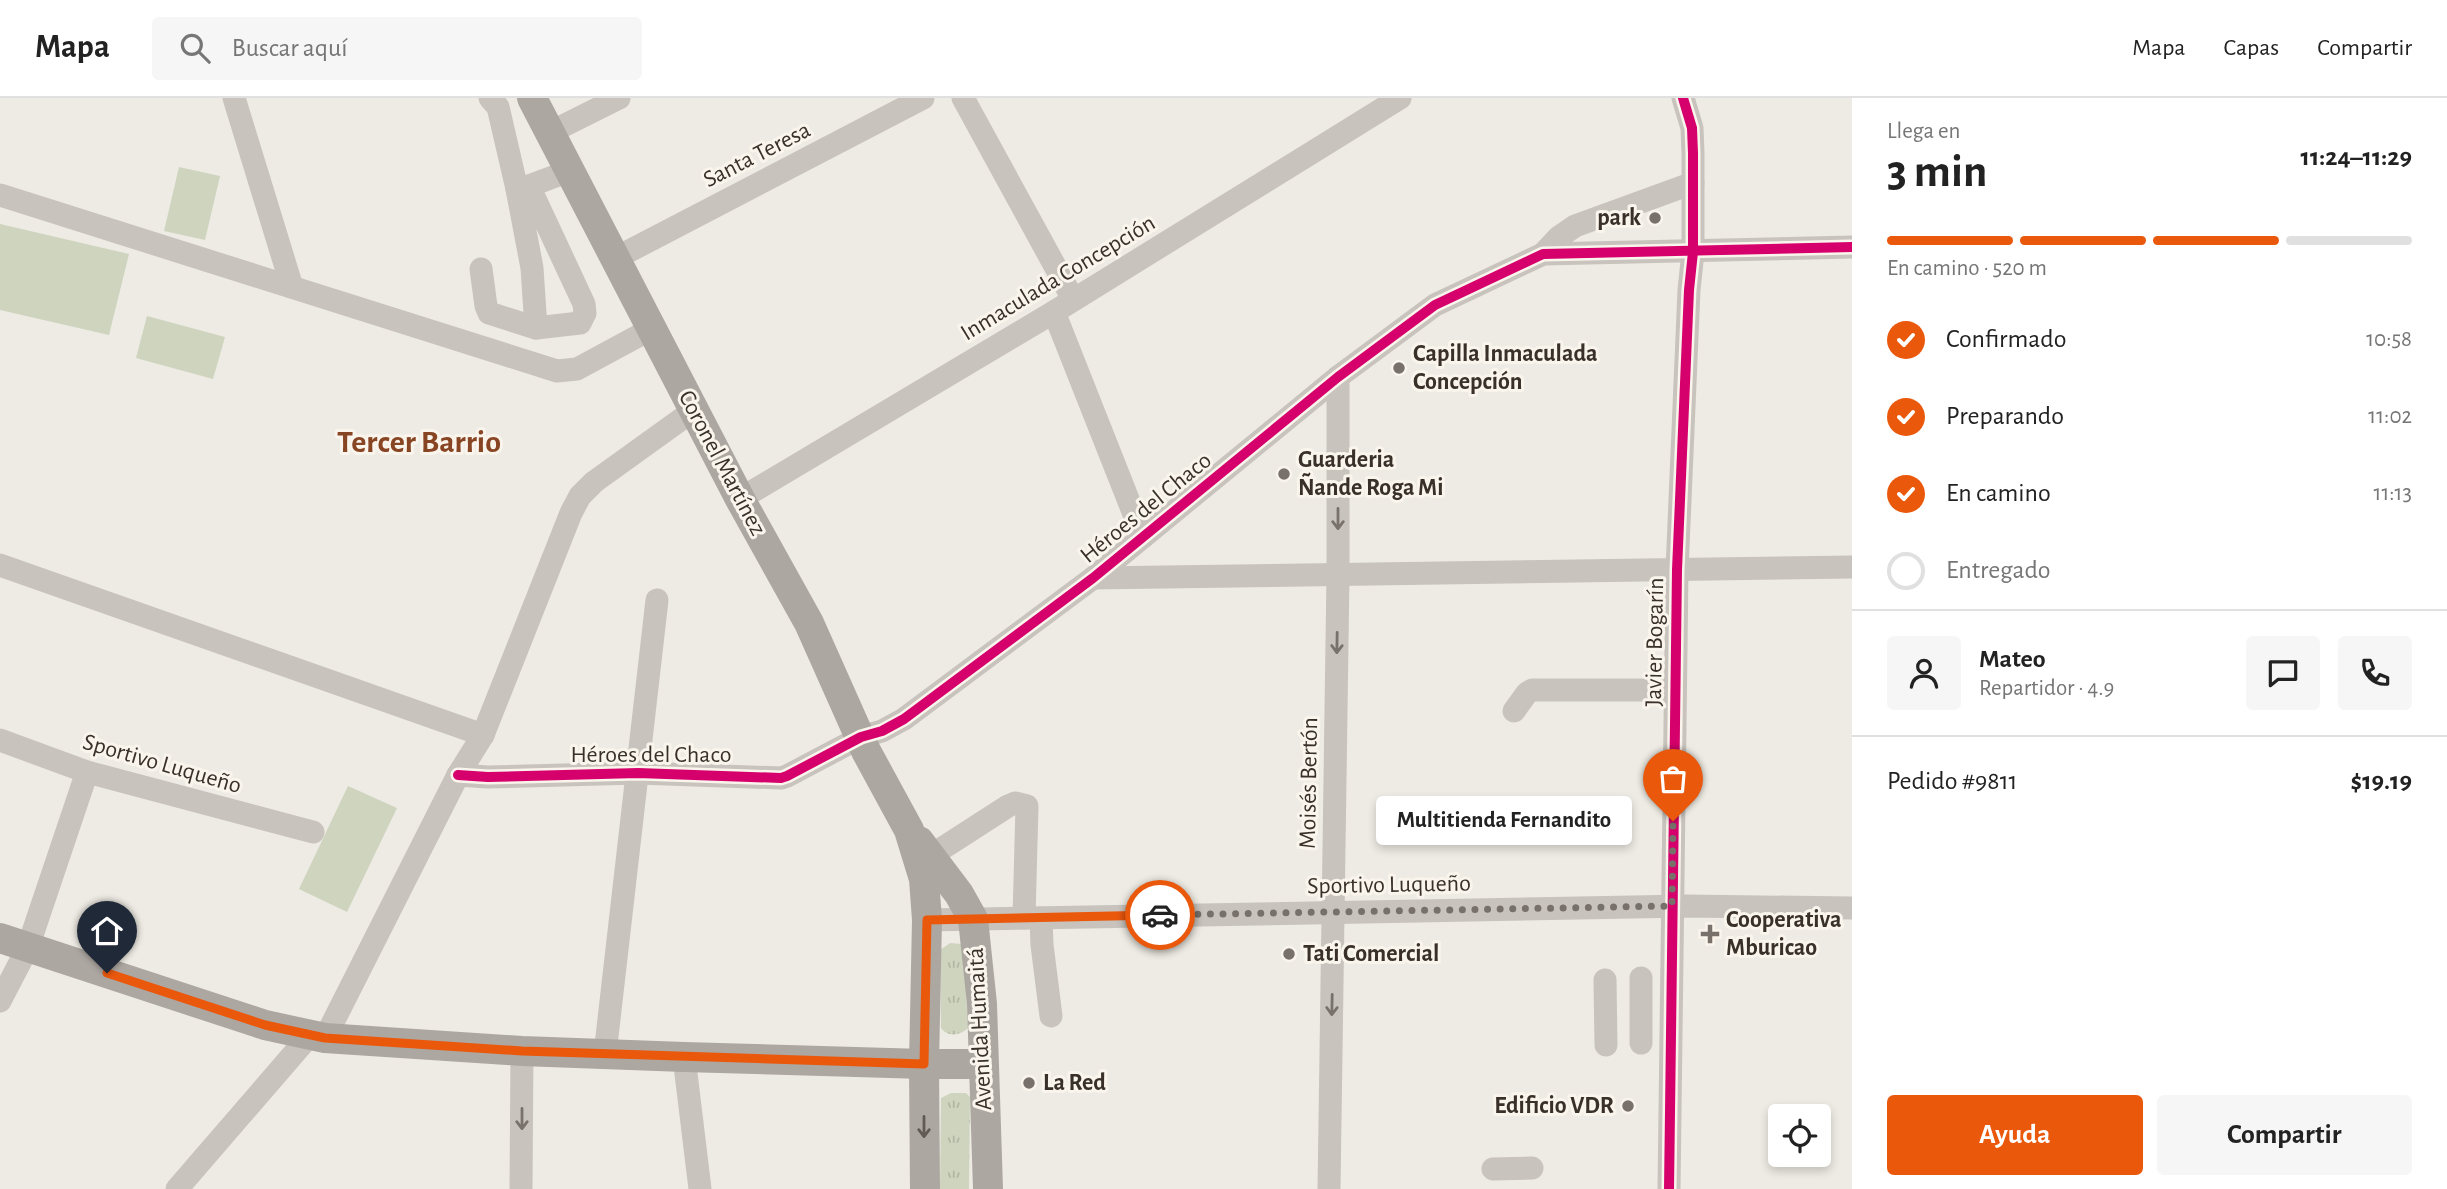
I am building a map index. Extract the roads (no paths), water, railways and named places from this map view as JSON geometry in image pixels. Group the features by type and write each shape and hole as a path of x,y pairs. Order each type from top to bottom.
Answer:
{"main road":[{"name":"Coronel Martínez","path":"532,98 740,499 809,623 866,751 909,830"},
{"name":"Avenida Humaitá","path":"909,830 932,855 973,919 982,1004 988,1189"},
{"name":"Avenida Humaitá","path":"909,830 924,879 927,920 925,1189"},
{"path":"14,943 265,1025 318,1037 522,1051 983,1064"}],"street":[{"path":"234,98 292,288"},
{"path":"481,269 489,313 536,327 580,323 585,313 584,304 523,188 498,107 490,98"},
{"path":"549,133 619,98"},
{"name":"Santa Teresa","path":"614,259 923,98"},
{"path":"963,98 1063,306 1143,537"},
{"name":"Javier Bogarín","path":"1668,1189 1677,570 1693,252 1692,128 1683,98"},
{"name":"Inmaculada Concepción","path":"740,499 1063,306 1385,102"},
{"path":"523,188 569,172"},
{"path":"1543,254 1559,237 1576,226 1693,183"},
{"path":"523,188 536,327"},
{"path":"0,195 557,371 577,369 651,329"},
{"name":"Héroes del Chaco","path":"458,775 488,777 638,774 781,778 861,737 882,731 904,719 1093,578 1338,377 1435,305 1543,254 1852,247"},
{"name":"Moisés Bertón","path":"1329,1189 1338,575 1338,377"},
{"path":"177,1189 318,1037 458,775 483,735 570,513 580,496 594,482 694,410"},
{"path":"0,565 483,735"},
{"path":"1093,578 1852,567"},
{"path":"605,1054 657,600"},
{"path":"1514,711 1532,690 1675,690"},
{"name":"Sportivo Luqueño","path":"0,740 87,772 313,832"},
{"path":"0,1001 14,943 87,772"},
{"path":"932,855 1008,806 1015,803 1027,806 1033,918 1042,945 1051,1016"},
{"name":"Sportivo Luqueño","path":"927,920 1672,906 1852,908"},
{"path":"1641,978 1641,1042"},
{"path":"1605,980 1606,1045"},
{"path":"521,1189 522,1051"},
{"path":"684,1057 700,1189"},
{"path":"1493,1169 1532,1168"}],"place":[{"name":"park","path":"1655,218"},
{"name":"Capilla Inmaculada Concepción","path":"1399,368"},
{"name":"Guarderia Ñande Roga Mi","path":"1284,474"},
{"name":"Multitienda Fernandito","path":"1673,821"},
{"name":"Cooperativa Mburicao","path":"1710,934"},
{"name":"Tati Comercial","path":"1289,954"},
{"name":"La Red","path":"1029,1083"},
{"name":"Edificio VDR","path":"1628,1106"}],"district":[{"name":"Tercer Barrio","path":"419,442"}]}
